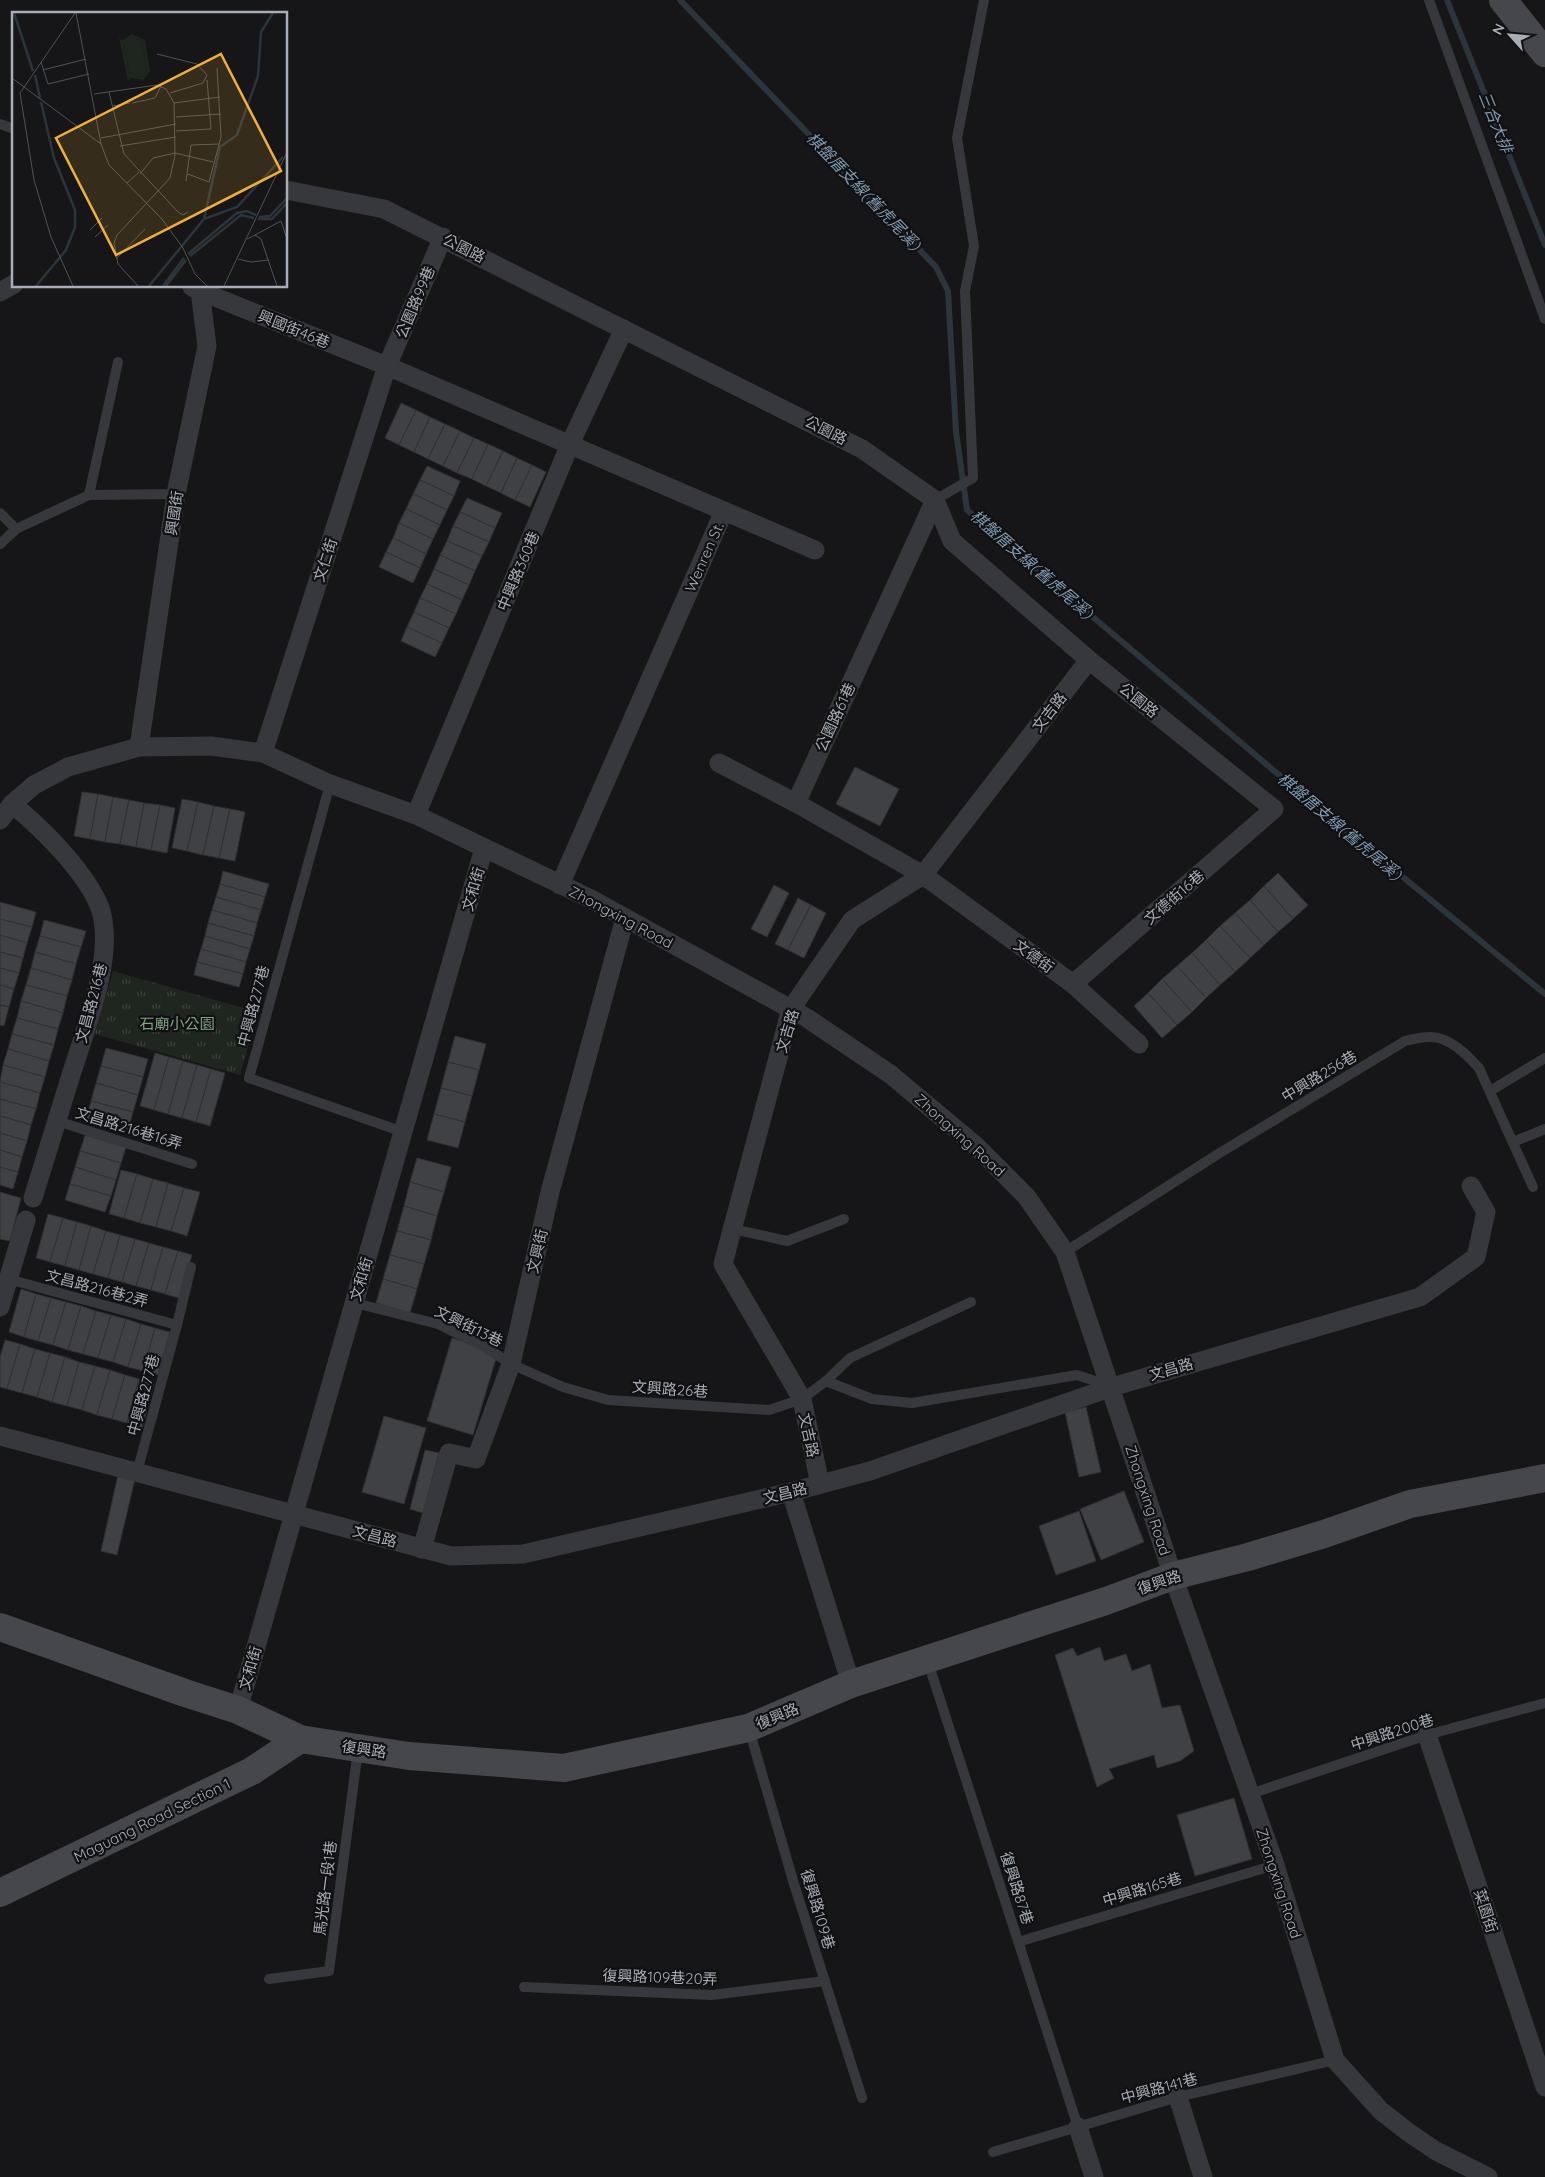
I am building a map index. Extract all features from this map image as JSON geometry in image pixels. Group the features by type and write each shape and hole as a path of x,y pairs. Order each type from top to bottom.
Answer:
{"main road":[{"path":"1502,0 1545,54"},
{"name":"復興路","path":"0,1627 238,1710 300,1739 409,1756 564,1768 748,1728 850,1684 1106,1601 1173,1576 1248,1557 1324,1534 1410,1504 1545,1478"},
{"name":"Maguang Road Section 1","path":"0,1893 252,1771 300,1739"}],"street":[{"name":"公園路","path":"288,190 384,209 862,449 935,500 952,542 1090,660 1274,809"},
{"name":"公園路99巷","path":"387,366 443,237"},
{"path":"0,292 12,285"},
{"name":"興國街46巷","path":"195,289 387,366"},
{"name":"興國街","path":"139,747 176,494 207,346 195,289"},
{"name":"中興路360巷","path":"416,815 570,444 624,329"},
{"name":"Wenren St.","path":"387,366 724,511 560,885"},
{"name":"文仁街","path":"263,753 387,366"},
{"name":"公園路61巷","path":"796,802 935,500"},
{"path":"724,511 815,550"},
{"name":"文吉路","path":"820,1484 802,1399 723,1264 791,1009 852,920 923,875 1090,660"},
{"name":"Zhongxing Road","path":"0,820 12,804 34,785 68,767 139,747 211,746 263,753 330,784 416,815 624,918 791,1009 890,1074 976,1145 1026,1196 1066,1252 1173,1576 1275,1865 1335,2060 1375,2105 1408,2132 1436,2151 1488,2177"},
{"path":"719,763 796,802 923,875"},
{"name":"文昌路216巷","path":"12,804 35,822 72,864 90,889 100,909 104,930 104,955 96,994 33,1198"},
{"name":"文德街16巷","path":"1073,984 1274,809"},
{"name":"文和街","path":"238,1710 484,848"},
{"name":"文德街","path":"923,875 1073,984 1139,1044"},
{"name":"文興街","path":"422,1549 449,1453 476,1459 512,1364 550,1192 624,918"},
{"name":"文昌路","path":"0,1436 451,1556 524,1554 791,1492 870,1471 1112,1387 1420,1297 1476,1257 1486,1212 1471,1186"},
{"path":"0,1307 26,1220"},
{"path":"791,1492 850,1684"},
{"name":"菜園街","path":"1427,1736 1545,2087"},
{"path":"1178,2097 1203,2177"},
{"path":"1078,2127 1094,2177"}],"lane":[{"path":"935,500 972,478 965,291 974,246 957,138 984,0"},
{"path":"1429,0 1545,319"},
{"path":"0,124 12,128"},
{"path":"89,495 118,362"},
{"path":"0,544 16,528 89,495 176,494"},
{"path":"0,513 16,528"},
{"name":"中興路277巷","path":"330,784 249,1078 403,1132"},
{"name":"中興路256巷","path":"1066,1252 1218,1154 1406,1041 1431,1036 1452,1044 1467,1054 1479,1068 1533,1187"},
{"path":"1490,1091 1545,1058"},
{"name":"文昌路216巷16弄","path":"57,1121 192,1164"},
{"path":"1513,1142 1545,1130"},
{"path":"733,1229 787,1240 844,1219"},
{"name":"中興路277巷","path":"137,1472 191,1266"},
{"name":"文昌路216巷2弄","path":"8,1279 177,1325"},
{"name":"文興路26巷","path":"512,1364 563,1387 608,1400 769,1410 802,1399 826,1381 850,1358 972,1302"},
{"name":"文興街13巷","path":"355,1303 438,1324 485,1347 512,1364"},
{"path":"826,1381 872,1399 912,1403 1077,1375 1112,1387"},
{"name":"復興路87巷","path":"927,1659 1078,2127"},
{"name":"中興路200巷","path":"1250,1794 1427,1736 1545,1703"},
{"name":"復興路109巷","path":"748,1728 862,2098"},
{"name":"馬光路一段1巷","path":"269,1979 329,1971 358,1749"},
{"name":"中興路165巷","path":"1018,1942 1275,1865"},
{"name":"復興路109巷20弄","path":"524,1986 712,1995 825,1981"},
{"name":"中興路141巷","path":"993,2152 1178,2097 1335,2060"}],"green space":[{"name":"石廟小公園","path":"113,971 258,1012 240,1075 95,1034"}],"building":[{"path":"401,403 416,410 399,445 385,438"},
{"path":"416,410 430,417 414,452 399,445"},
{"path":"430,417 445,424 428,459 414,452"},
{"path":"445,424 460,431 443,466 428,459"},
{"path":"460,431 474,438 457,473 443,466"},
{"path":"474,438 488,444 472,479 457,473"},
{"path":"488,444 503,451 486,486 472,479"},
{"path":"503,451 517,458 501,493 486,486"},
{"path":"517,458 532,465 515,500 501,493"},
{"path":"532,465 546,472 530,507 515,500"},
{"path":"427,466 460,481 454,496 420,480"},
{"path":"420,480 454,496 447,510 413,494"},
{"path":"413,494 447,510 440,525 406,509"},
{"path":"467,498 502,513 495,528 460,512"},
{"path":"406,509 440,525 433,539 399,523"},
{"path":"460,512 495,528 489,542 453,526"},
{"path":"399,523 433,539 426,554 393,538"},
{"path":"453,526 489,542 482,556 447,541"},
{"path":"393,538 426,554 420,568 386,552"},
{"path":"447,541 482,556 475,571 440,555"},
{"path":"386,552 420,568 413,583 379,567"},
{"path":"440,555 475,571 469,585 434,569"},
{"path":"434,569 469,585 462,600 427,584"},
{"path":"427,584 462,600 456,614 420,598"},
{"path":"420,598 456,614 449,628 414,612"},
{"path":"414,612 449,628 442,643 407,627"},
{"path":"407,627 442,643 435,657 401,641"},
{"path":"855,767 899,789 880,826 836,804"},
{"path":"82,792 98,794 90,839 74,836"},
{"path":"98,794 113,797 105,842 90,839"},
{"path":"113,797 129,800 120,844 105,842"},
{"path":"182,799 198,802 187,851 172,848"},
{"path":"129,800 144,803 136,847 120,844"},
{"path":"198,802 214,806 203,855 187,851"},
{"path":"144,803 160,805 151,850 136,847"},
{"path":"160,805 175,808 167,853 151,850"},
{"path":"214,806 230,809 219,858 203,855"},
{"path":"230,809 245,812 235,861 219,858"},
{"path":"223,871 269,884 265,897 220,884"},
{"path":"1278,873 1308,905 1293,919 1264,886"},
{"path":"220,884 265,897 261,910 216,897"},
{"path":"774,885 789,893 767,937 751,929"},
{"path":"1264,886 1293,919 1278,932 1250,900"},
{"path":"216,897 261,910 257,923 212,910"},
{"path":"798,898 811,905 788,950 775,944"},
{"path":"1250,900 1278,932 1264,945 1235,913"},
{"path":"0,902 36,912 32,927 0,919"},
{"path":"811,905 826,913 804,958 788,950"},
{"path":"212,910 257,923 254,936 208,923"},
{"path":"1235,913 1264,945 1250,958 1220,926"},
{"path":"0,919 32,927 27,943 0,935"},
{"path":"44,920 86,931 81,947 40,936"},
{"path":"208,923 254,936 250,949 205,936"},
{"path":"1220,926 1250,958 1235,972 1206,940"},
{"path":"0,935 27,943 23,958 0,952"},
{"path":"40,936 81,947 76,964 35,952"},
{"path":"205,936 250,949 246,962 201,949"},
{"path":"1206,940 1235,972 1220,985 1192,953"},
{"path":"201,949 246,962 243,974 197,962"},
{"path":"0,952 23,958 19,973 0,968"},
{"path":"35,952 76,964 72,980 31,968"},
{"path":"1192,953 1220,985 1206,998 1177,966"},
{"path":"197,962 243,974 239,987 194,975"},
{"path":"1177,966 1206,998 1192,1012 1162,979"},
{"path":"0,968 19,973 14,989 0,985"},
{"path":"31,968 72,980 67,996 26,985"},
{"path":"1162,979 1192,1012 1177,1025 1148,993"},
{"path":"0,985 14,989 9,1007 0,1005"},
{"path":"26,985 67,996 63,1013 21,1001"},
{"path":"1148,993 1177,1025 1162,1038 1134,1006"},
{"path":"21,1001 63,1013 58,1029 17,1018"},
{"path":"0,1005 9,1007 4,1026 0,1025"},
{"path":"17,1018 58,1029 54,1045 12,1034"},
{"path":"12,1034 54,1045 49,1061 8,1049"},
{"path":"455,1036 486,1044 479,1070 448,1062"},
{"path":"106,1048 148,1059 143,1077 101,1066"},
{"path":"8,1049 49,1061 45,1077 3,1065"},
{"path":"155,1053 169,1057 154,1110 140,1106"},
{"path":"169,1057 183,1061 168,1114 154,1110"},
{"path":"183,1061 197,1065 182,1118 168,1114"},
{"path":"448,1062 479,1070 472,1096 441,1088"},
{"path":"3,1065 45,1077 40,1093 0,1082"},
{"path":"197,1065 211,1069 196,1122 182,1118"},
{"path":"101,1066 143,1077 138,1095 96,1083"},
{"path":"211,1069 225,1073 210,1126 196,1122"},
{"path":"0,1082 40,1093 36,1109 0,1099"},
{"path":"96,1083 138,1095 133,1112 91,1101"},
{"path":"441,1088 472,1096 465,1122 434,1114"},
{"path":"0,1099 36,1109 31,1125 0,1116"},
{"path":"91,1101 133,1112 128,1130 86,1119"},
{"path":"434,1114 465,1122 458,1148 427,1140"},
{"path":"0,1116 31,1125 27,1141 0,1133"},
{"path":"0,1133 27,1141 22,1157 0,1150"},
{"path":"85,1135 126,1147 121,1163 80,1151"},
{"path":"0,1150 22,1157 18,1172 0,1167"},
{"path":"80,1151 121,1163 116,1180 75,1167"},
{"path":"417,1158 451,1167 444,1192 410,1182"},
{"path":"0,1167 18,1172 13,1189 0,1185"},
{"path":"75,1167 116,1180 111,1196 70,1184"},
{"path":"121,1170 137,1174 124,1218 109,1214"},
{"path":"137,1174 153,1179 140,1223 124,1218"},
{"path":"153,1179 168,1183 156,1227 140,1223"},
{"path":"410,1182 444,1192 437,1216 404,1206"},
{"path":"168,1183 184,1188 171,1231 156,1227"},
{"path":"70,1184 111,1196 105,1212 65,1200"},
{"path":"184,1188 200,1192 187,1236 171,1231"},
{"path":"0,1192 21,1198 10,1241 0,1239"},
{"path":"404,1206 437,1216 431,1240 397,1231"},
{"path":"48,1214 63,1218 50,1262 36,1258"},
{"path":"63,1218 77,1222 65,1266 50,1262"},
{"path":"77,1222 91,1226 79,1270 65,1266"},
{"path":"91,1226 106,1231 93,1274 79,1270"},
{"path":"106,1231 120,1235 108,1278 93,1274"},
{"path":"397,1231 431,1240 424,1264 390,1255"},
{"path":"120,1235 135,1239 122,1282 108,1278"},
{"path":"135,1239 149,1243 136,1286 122,1282"},
{"path":"149,1243 163,1247 151,1290 136,1286"},
{"path":"163,1247 178,1251 165,1294 151,1290"},
{"path":"178,1251 192,1255 179,1298 165,1294"},
{"path":"390,1255 424,1264 417,1289 383,1279"},
{"path":"383,1279 417,1289 410,1313 376,1303"},
{"path":"21,1289 36,1294 24,1337 9,1332"},
{"path":"36,1294 51,1298 38,1341 24,1337"},
{"path":"51,1298 66,1302 53,1345 38,1341"},
{"path":"66,1302 81,1306 68,1350 53,1345"},
{"path":"81,1306 96,1311 83,1354 68,1350"},
{"path":"96,1311 111,1315 98,1358 83,1354"},
{"path":"111,1315 126,1319 113,1362 98,1358"},
{"path":"126,1319 141,1324 128,1367 113,1362"},
{"path":"141,1324 155,1328 143,1371 128,1367"},
{"path":"155,1328 170,1332 158,1375 143,1371"},
{"path":"452,1338 498,1352 473,1435 427,1421"},
{"path":"5,1340 20,1344 7,1389 0,1387 0,1357"},
{"path":"20,1344 35,1349 22,1393 7,1389"},
{"path":"35,1349 50,1353 37,1397 22,1393"},
{"path":"50,1353 65,1357 52,1402 37,1397"},
{"path":"65,1357 79,1362 67,1406 52,1402"},
{"path":"79,1362 95,1366 82,1410 67,1406"},
{"path":"95,1366 110,1370 97,1415 82,1410"},
{"path":"110,1370 125,1375 112,1419 97,1415"},
{"path":"125,1375 139,1379 127,1423 112,1419"},
{"path":"139,1379 154,1383 142,1428 127,1423"},
{"path":"1086,1407 1101,1472 1079,1477 1065,1412"},
{"path":"384,1416 426,1428 404,1504 362,1492"},
{"path":"425,1450 439,1453 423,1513 410,1509"},
{"path":"118,1475 135,1479 117,1555 101,1551"},
{"path":"1124,1491 1144,1542 1101,1560 1080,1509"},
{"path":"1079,1511 1096,1561 1056,1575 1039,1526"},
{"path":"1100,1647 1104,1661 1126,1654 1132,1671 1150,1664 1162,1708 1180,1705 1194,1751 1180,1761 1157,1768 1154,1755 1109,1769 1114,1778 1097,1787 1055,1655 1073,1648 1077,1656"},
{"path":"1234,1798 1252,1859 1195,1876 1177,1815"}],"waterway":[{"name":"棋盤厝支線(舊虎尾溪)","path":"680,0 936,267 948,291 956,432 967,510 1279,775 1545,994"},
{"name":"三合大排","path":"1447,0 1545,245"}]}
